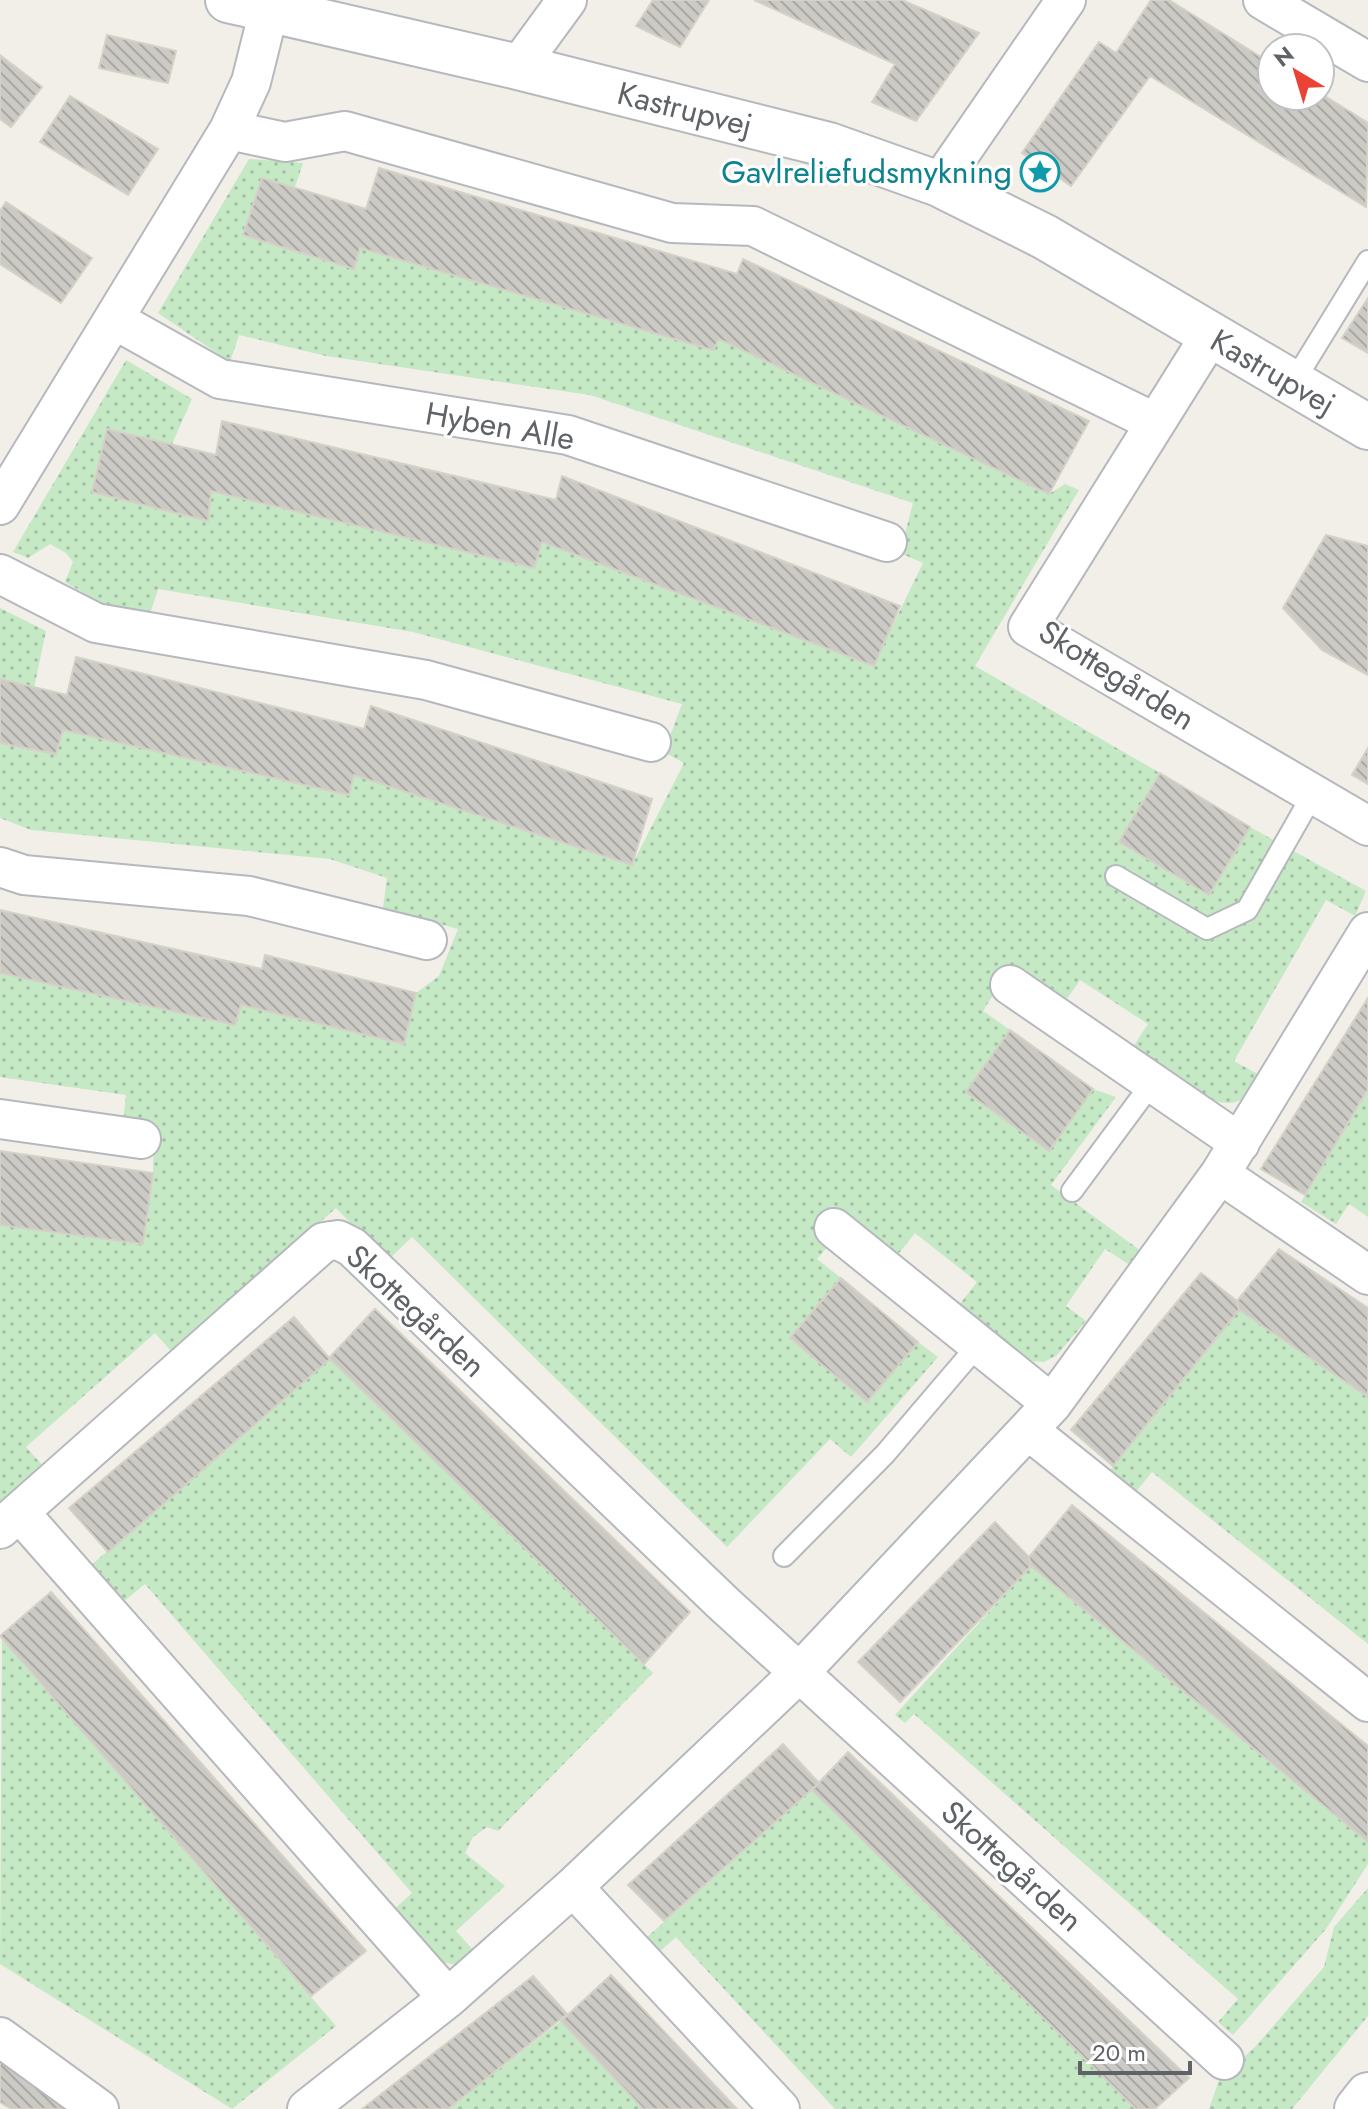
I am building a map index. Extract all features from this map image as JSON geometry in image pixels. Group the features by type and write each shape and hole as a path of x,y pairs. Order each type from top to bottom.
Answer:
{"street":[{"path":"518,67 567,0"},
{"path":"939,184 1066,0"},
{"path":"1263,0 1368,62"},
{"path":"0,505 229,130 251,82 249,5"},
{"name":"Kastrupvej","path":"249,5 518,67 829,145 939,184 1045,237 1368,427"},
{"path":"229,130 285,142 345,131 672,223 753,226 1154,422"},
{"name":"Hyben Alle","path":"115,320 220,379 568,435 887,542"},
{"name":"Skottegården","path":"1210,336 1028,627 1368,826"},
{"path":"0,574 96,623 426,680 651,742"},
{"path":"0,867 24,875 249,896 427,940"},
{"path":"307,2109 448,1998 573,1887 799,1673 1040,1417 1230,1158 1368,932"},
{"path":"1010,985 1152,1083 1230,1158 1368,1275"},
{"path":"0,1119 141,1139"},
{"path":"834,1228 978,1345 1040,1417 1368,1702"},
{"name":"Skottegården","path":"448,1998 10,1520 324,1242 338,1240 352,1247 799,1673 1224,2060"},
{"path":"573,1887 780,2109"},
{"path":"0,2037 99,2109"},
{"path":"1357,2109 1368,2095"}],"lane":[{"path":"1293,383 1368,261"},
{"path":"1116,876 1207,929 1247,910 1313,794"},
{"path":"1072,1191 1152,1083"},
{"path":"784,1556 885,1454 978,1345"}],"green space":[{"path":"249,159 303,163 295,187 262,179 244,235 354,269 360,248 712,350 719,339 1049,494 1065,484 1079,490 975,666 1160,773 1119,842 1208,895 1250,827 1366,891 1355,916 1326,900 1234,1061 1263,1077 1244,1098 1228,1103 1214,1101 1184,1087 1131,1050 1148,1024 1080,980 1062,1006 1008,971 983,1011 1010,1030 966,1092 1049,1151 1093,1089 1116,1097 1051,1185 1141,1251 1130,1265 1105,1249 1066,1306 1086,1321 1057,1355 1044,1362 1029,1361 959,1305 977,1282 915,1233 896,1257 832,1206 813,1230 830,1244 817,1259 841,1278 791,1338 867,1402 918,1342 938,1357 851,1457 830,1439 727,1547 412,1237 387,1261 336,1208 173,1353 155,1333 26,1447 44,1467 0,1506 0,1225 143,1244 153,1173 154,1126 123,1121 126,1095 0,1077 0,973 241,1005 403,1044 416,993 439,976 458,929 383,908 387,878 330,859 31,830 0,818 0,743 63,730 349,795 354,775 632,865 684,763 664,752 682,704 413,632 158,589 150,614 99,602 65,582 73,562 66,553 50,544 28,558 13,552 126,360 192,399 172,444 107,430 92,492 208,521 211,491 534,567 542,542 873,666 923,563 900,553 913,503 590,395 326,356 239,335 230,362 158,313"},
{"path":"0,608 46,631 34,688 0,679"},
{"path":"1368,1089 1368,1217 1349,1204 1336,1224 1301,1202"},
{"path":"1239,1310 1368,1397 1368,1644 1152,1472 1134,1494 1107,1474"},
{"path":"329,1358 653,1673 498,1831 487,1827 473,1837 465,1853 505,1886 456,1931 474,1951 455,1965 443,1962 391,1912 412,1893 145,1584 122,1603 88,1568"},
{"path":"1031,1566 1368,1842 1368,1864 1326,1929 1233,2035 1218,2022 1238,1999 914,1714 905,1723 895,1715"},
{"path":"2,1638 336,2026 232,2109 0,1964"},
{"path":"812,1790 1136,2109 835,2109 676,1937 658,1953 645,1939"},
{"path":"1368,1888 1368,2016 1292,2109 1209,2109 1219,2080 1256,2046 1324,1967 1334,1927"},
{"path":"561,2021 643,2109 448,2109"}],"building":[{"path":"653,0 709,0 680,47 636,26"},
{"path":"754,0 902,0 979,33 916,121 872,102 895,64"},
{"path":"1151,0 1169,0 1256,54 1256,112 1336,112 1336,103 1368,123 1366,207 1150,76 1071,186 1022,153 1099,42 1116,53"},
{"path":"107,35 176,51 168,83 99,68"},
{"path":"0,55 42,87 11,127 0,119"},
{"path":"70,96 158,149 128,195 40,142"},
{"path":"379,168 737,274 743,259 1089,421 1049,494 719,339 713,350 360,248 354,269 243,235 262,178 366,209"},
{"path":"6,202 92,258 61,303 0,264 0,211"},
{"path":"1368,298 1368,353 1342,338"},
{"path":"222,421 556,500 562,476 900,606 874,666 542,542 534,568 211,491 208,521 92,492 107,429 216,455"},
{"path":"1326,535 1368,546 1368,675 1322,650 1283,608"},
{"path":"76,657 364,729 371,706 652,799 632,865 354,775 349,795 63,730 56,754 0,743 0,679 67,695"},
{"path":"1368,748 1368,784 1352,775"},
{"path":"1160,773 1250,827 1209,895 1119,842"},
{"path":"0,910 262,969 265,955 416,993 404,1044 241,1005 235,1025 0,973"},
{"path":"1368,998 1368,1089 1305,1195 1261,1169"},
{"path":"1010,1030 1093,1089 1049,1151 966,1092"},
{"path":"0,1151 153,1173 143,1244 0,1225"},
{"path":"1279,1249 1368,1308 1368,1397 1239,1310 1237,1301"},
{"path":"1201,1273 1237,1301 1239,1310 1113,1466 1071,1430"},
{"path":"841,1278 918,1342 867,1402 790,1338"},
{"path":"375,1309 690,1612 644,1664 329,1358"},
{"path":"294,1317 330,1359 108,1552 69,1508"},
{"path":"1072,1505 1368,1746 1368,1842 1031,1566 1029,1557"},
{"path":"995,1522 1029,1557 1031,1566 900,1702 858,1662"},
{"path":"51,1592 366,1951 311,1996 0,1636"},
{"path":"783,1744 819,1783 664,1921 628,1885"},
{"path":"848,1752 1189,2078 1155,2109 1136,2109 812,1790"},
{"path":"611,1975 737,2109 643,2109 561,2021"},
{"path":"533,1976 567,2014 448,2109 362,2109"},
{"path":"0,2060 67,2102 63,2109 11,2109 0,2102"}],"place":[{"name":"Gavlreliefudsmykning","path":"1040,172"}]}
